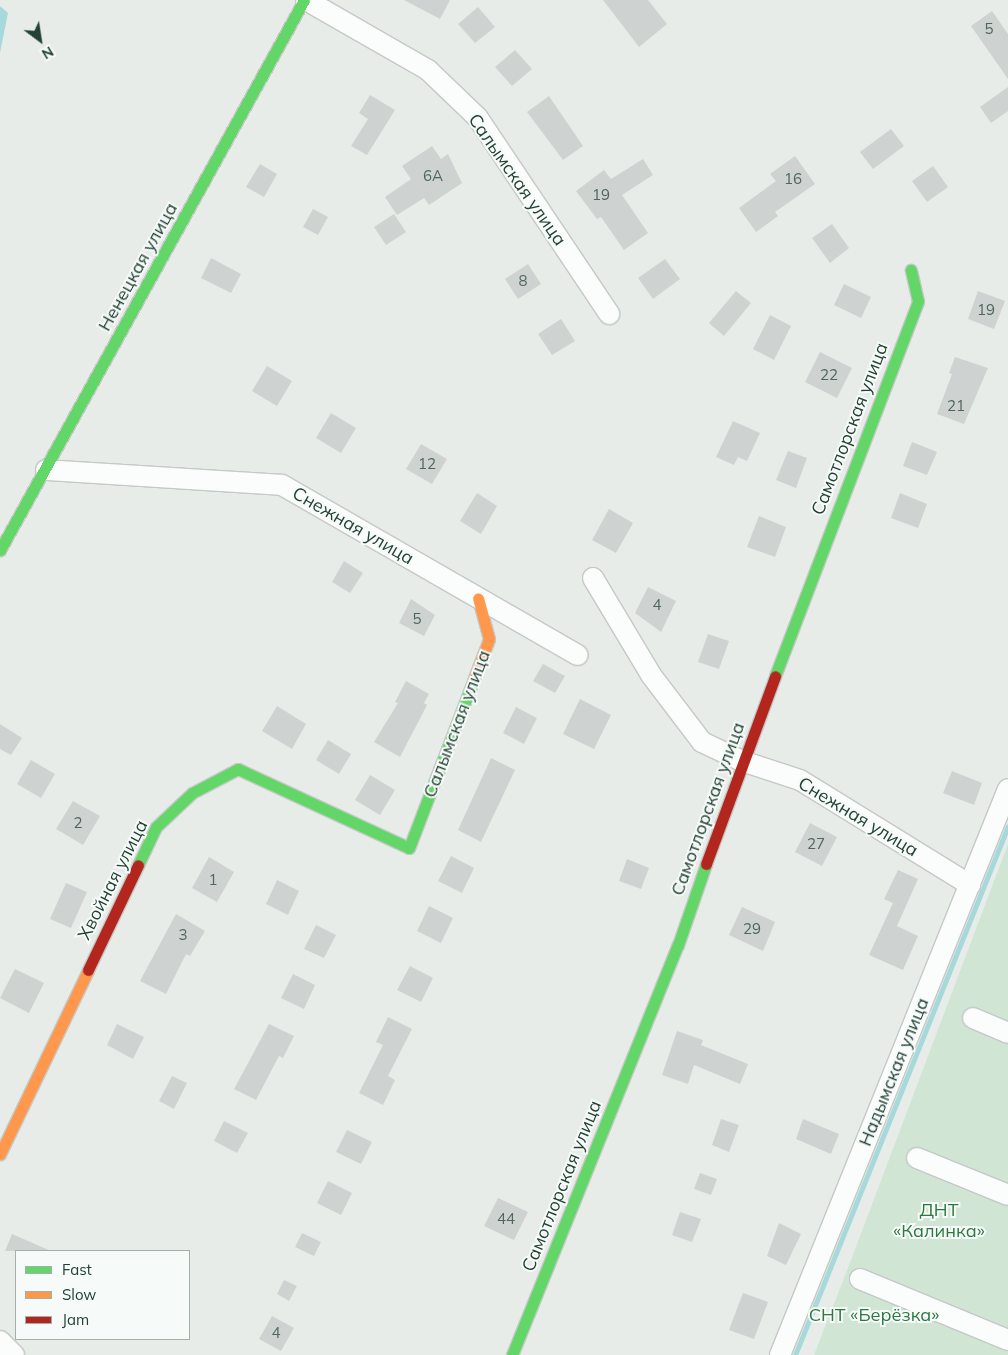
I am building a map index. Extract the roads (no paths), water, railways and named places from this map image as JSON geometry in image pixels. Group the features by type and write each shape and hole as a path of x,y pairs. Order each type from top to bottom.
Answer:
{"street":[{"name":"Салымская улица","path":"305,0 428,70 478,118 609,314"},
{"name":"Ненецкая улица","path":"0,550 305,0"},
{"name":"Самотлорская улица","path":"512,1355 678,945 742,761 918,301 911,270"},
{"name":"Снежная улица","path":"46,470 282,485 578,655"},
{"name":"Снежная улица","path":"592,578 651,675 702,742 742,761 800,780 970,885"},
{"name":"Салымская улица","path":"409,848 489,639 478,598"},
{"name":"Хвойная улица","path":"0,1154 156,827 192,793 238,769 409,848"},
{"name":"Надымская улица","path":"780,1355 1008,789"},
{"path":"973,1018 1008,1033"},
{"path":"917,1158 1008,1196"},
{"path":"860,1279 1008,1340"},
{"path":"0,1341 14,1355"}],"water":[{"path":"0,6 8,13 0,53"}],"waterway":[{"path":"795,1355 1008,826"}],"park label":[{"name":"ДНТ «Калинка»","path":"939,1221"},
{"name":"СНТ «Берёзка»","path":"874,1315"}]}
